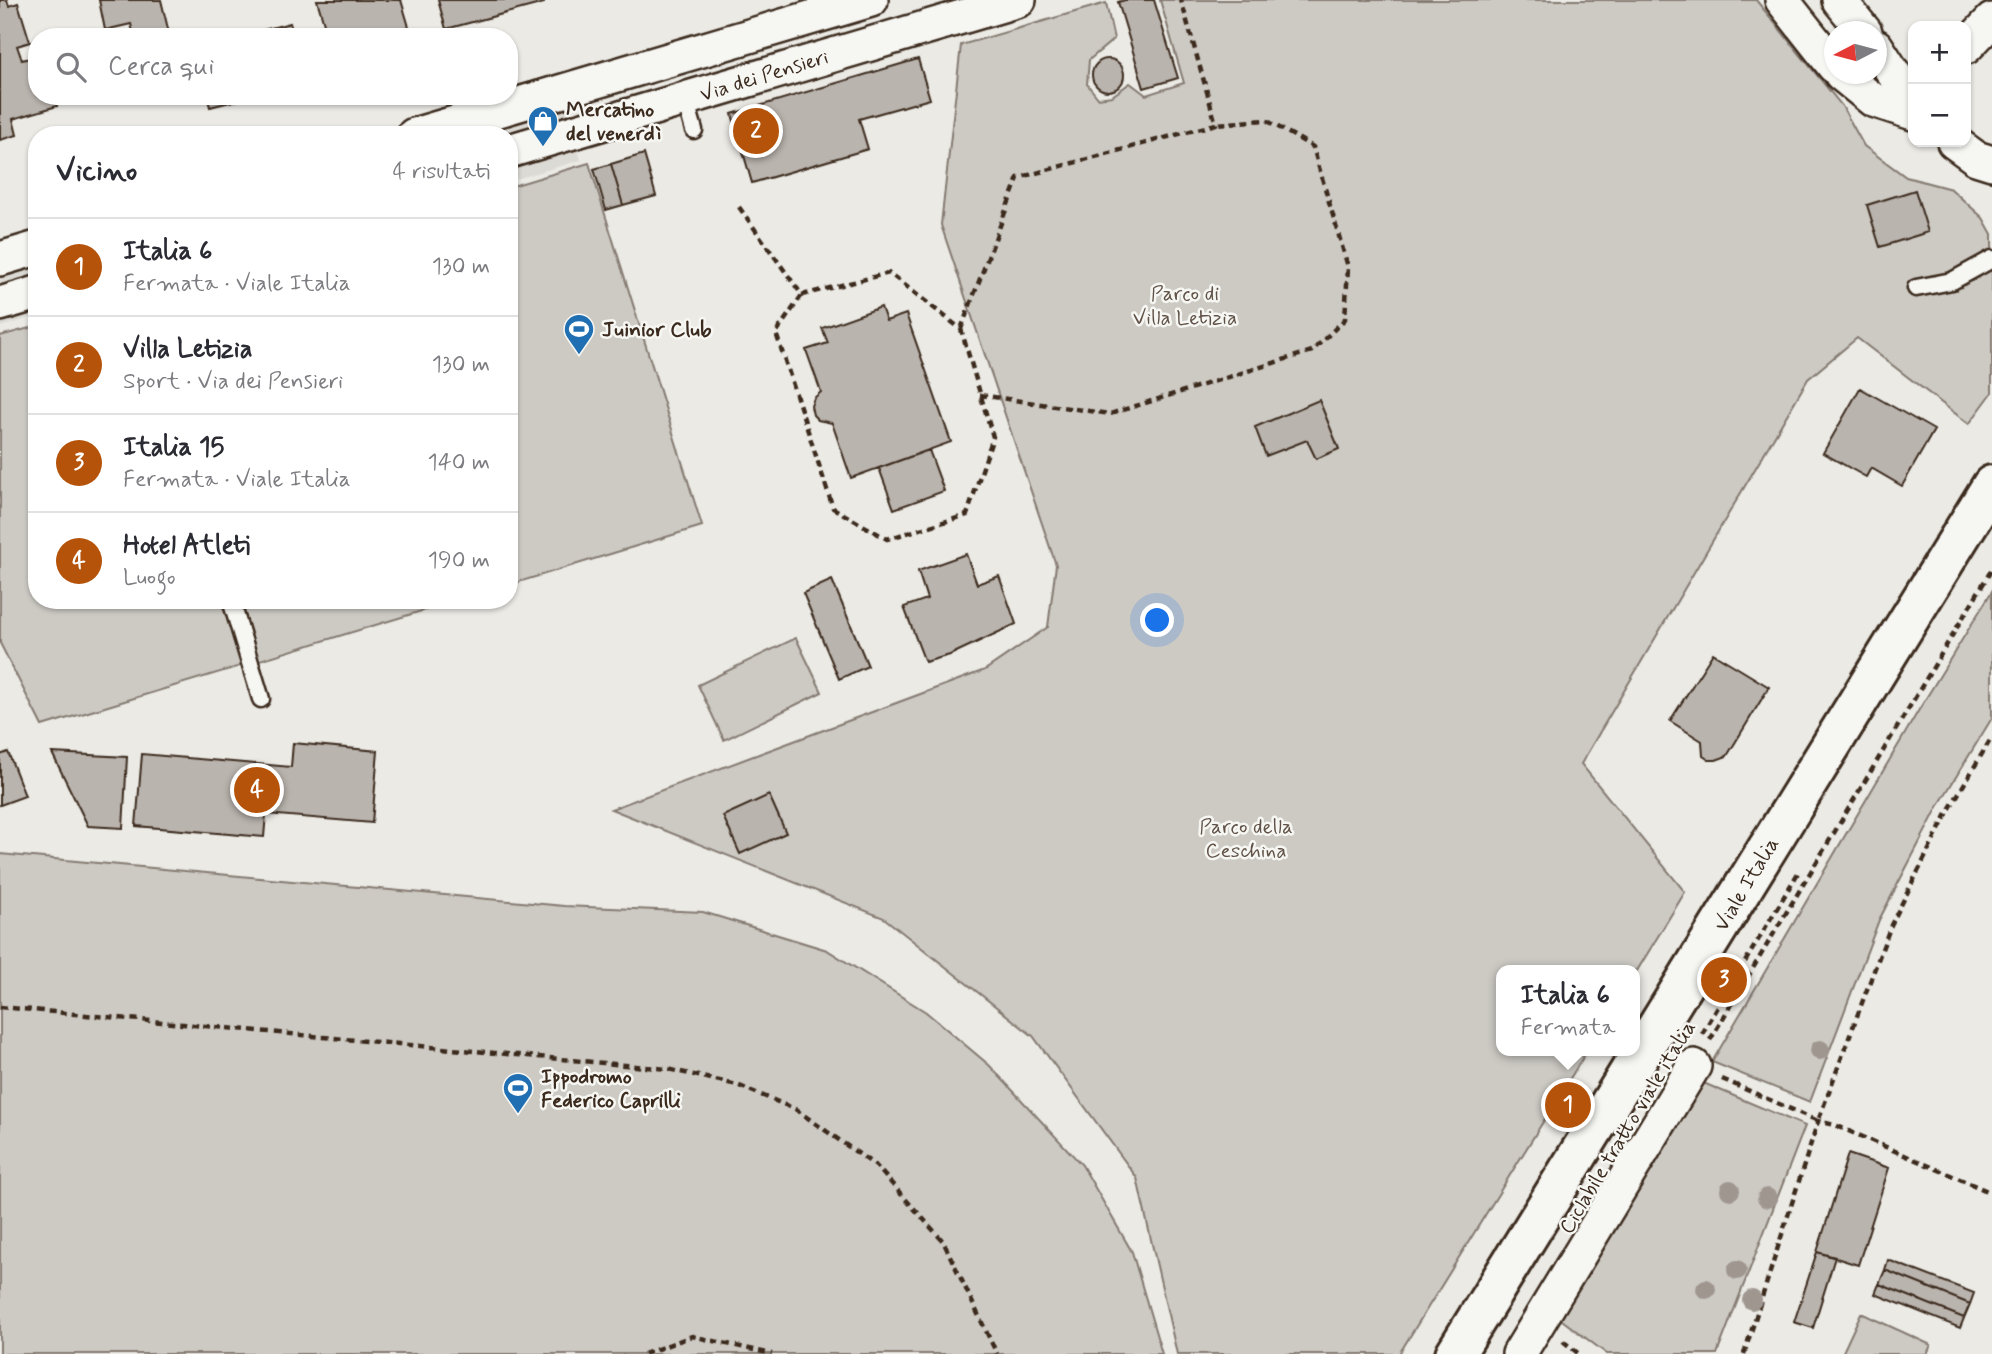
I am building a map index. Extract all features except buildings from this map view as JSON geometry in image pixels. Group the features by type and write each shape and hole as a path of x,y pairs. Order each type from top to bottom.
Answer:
{"main road":[{"name":"Viale Italia","path":"1640,1055 1992,485"},
{"name":"Viale Italia","path":"1455,1354 1639,1056"}],"street":[{"name":"Via dei Pensieri","path":"518,104 869,0"},
{"path":"869,0 892,37"},
{"name":"Via dei Pensieri","path":"518,149 690,114 892,37 1019,0"},
{"path":"1782,0 1824,52"},
{"path":"1839,0 1856,21"},
{"path":"1971,42 1992,20"},
{"path":"1887,62 1908,100"},
{"path":"1853,84 1873,100 1908,111"},
{"name":"Via dei Pensieri","path":"444,126 515,105"},
{"path":"0,259 28,251"},
{"path":"0,304 28,296"},
{"path":"1519,1354 1696,1053"}],"lane":[{"path":"1916,288 1952,281 1992,259"},
{"path":"234,609 261,699"}],"path":[{"path":"1181,0 1216,124"},
{"path":"961,329 1018,178 1216,124 1266,120 1313,147 1348,267 1345,319 1312,351 1110,414 980,395"},
{"path":"739,207 803,295"},
{"path":"889,273 961,329 993,437 967,514 887,539 832,508 776,333 803,295 889,273"},
{"path":"1963,603 1985,568"},
{"path":"1992,569 1696,1053 1818,1121 1835,1125 1992,1193"},
{"path":"1744,1354 1818,1121 1891,925 1950,808 1992,737"},
{"name":"Ciclabile tratto viale italia","path":"1696,1053 1798,872"},
{"path":"0,1007 668,1069 737,1085 795,1109 876,1166 943,1241 997,1354"},
{"path":"644,1354 692,1336 772,1354"}],"shaded area":[{"name":"Mercatino del venerdì","path":"566,108 581,160 518,178 518,126 503,126"},
{"path":"28,260 28,319 0,327 0,268"}],"green space":[{"name":"Parco della Ceschina","path":"1160,0 1756,0 1842,106 1864,146 1906,177 1951,189 1983,218 1992,234 1992,393 1969,424 1857,338 1808,379 1581,764 1685,892 1640,966 1496,965 1496,1056 1584,1056 1399,1354 1177,1354 1137,1178 1033,1036 884,918 611,809 985,670 1048,627 1056,565 941,225 961,45 1106,3 1114,39 1089,60 1087,84 1098,98 1112,96 1130,83 1146,95 1184,83"},
{"name":"Juinior Club","path":"589,163 702,526 518,582 518,184"},
{"path":"28,328 28,609 428,609 42,726 0,643 0,336"},
{"path":"1992,591 1992,718 1940,803 1879,920 1810,1102 1712,1062 1920,708"},
{"path":"796,638 822,692 724,740 698,685"},
{"name":"Ippodromo Federico Caprilli","path":"0,854 564,906 703,912 827,950 926,1012 989,1065 1082,1165 1132,1252 1162,1354 0,1354"},
{"path":"1694,1079 1805,1126 1717,1354 1607,1354 1554,1314"},
{"path":"1861,1313 1931,1345 1927,1354 1842,1354"}],"place":[{"name":"Villa Letizia","path":"756,131"},
{"name":"Mercatino del venerdì","path":"543,148"},
{"name":"Juinior Club","path":"579,356"},
{"name":"Hotel Atleti","path":"257,790"},
{"name":"Italia 15","path":"1724,980"},
{"name":"Italia 6","path":"1568,1105"},
{"name":"Ippodromo Federico Caprilli","path":"518,1115"}],"park label":[{"name":"Parco di Villa Letizia","path":"1185,305"}]}
